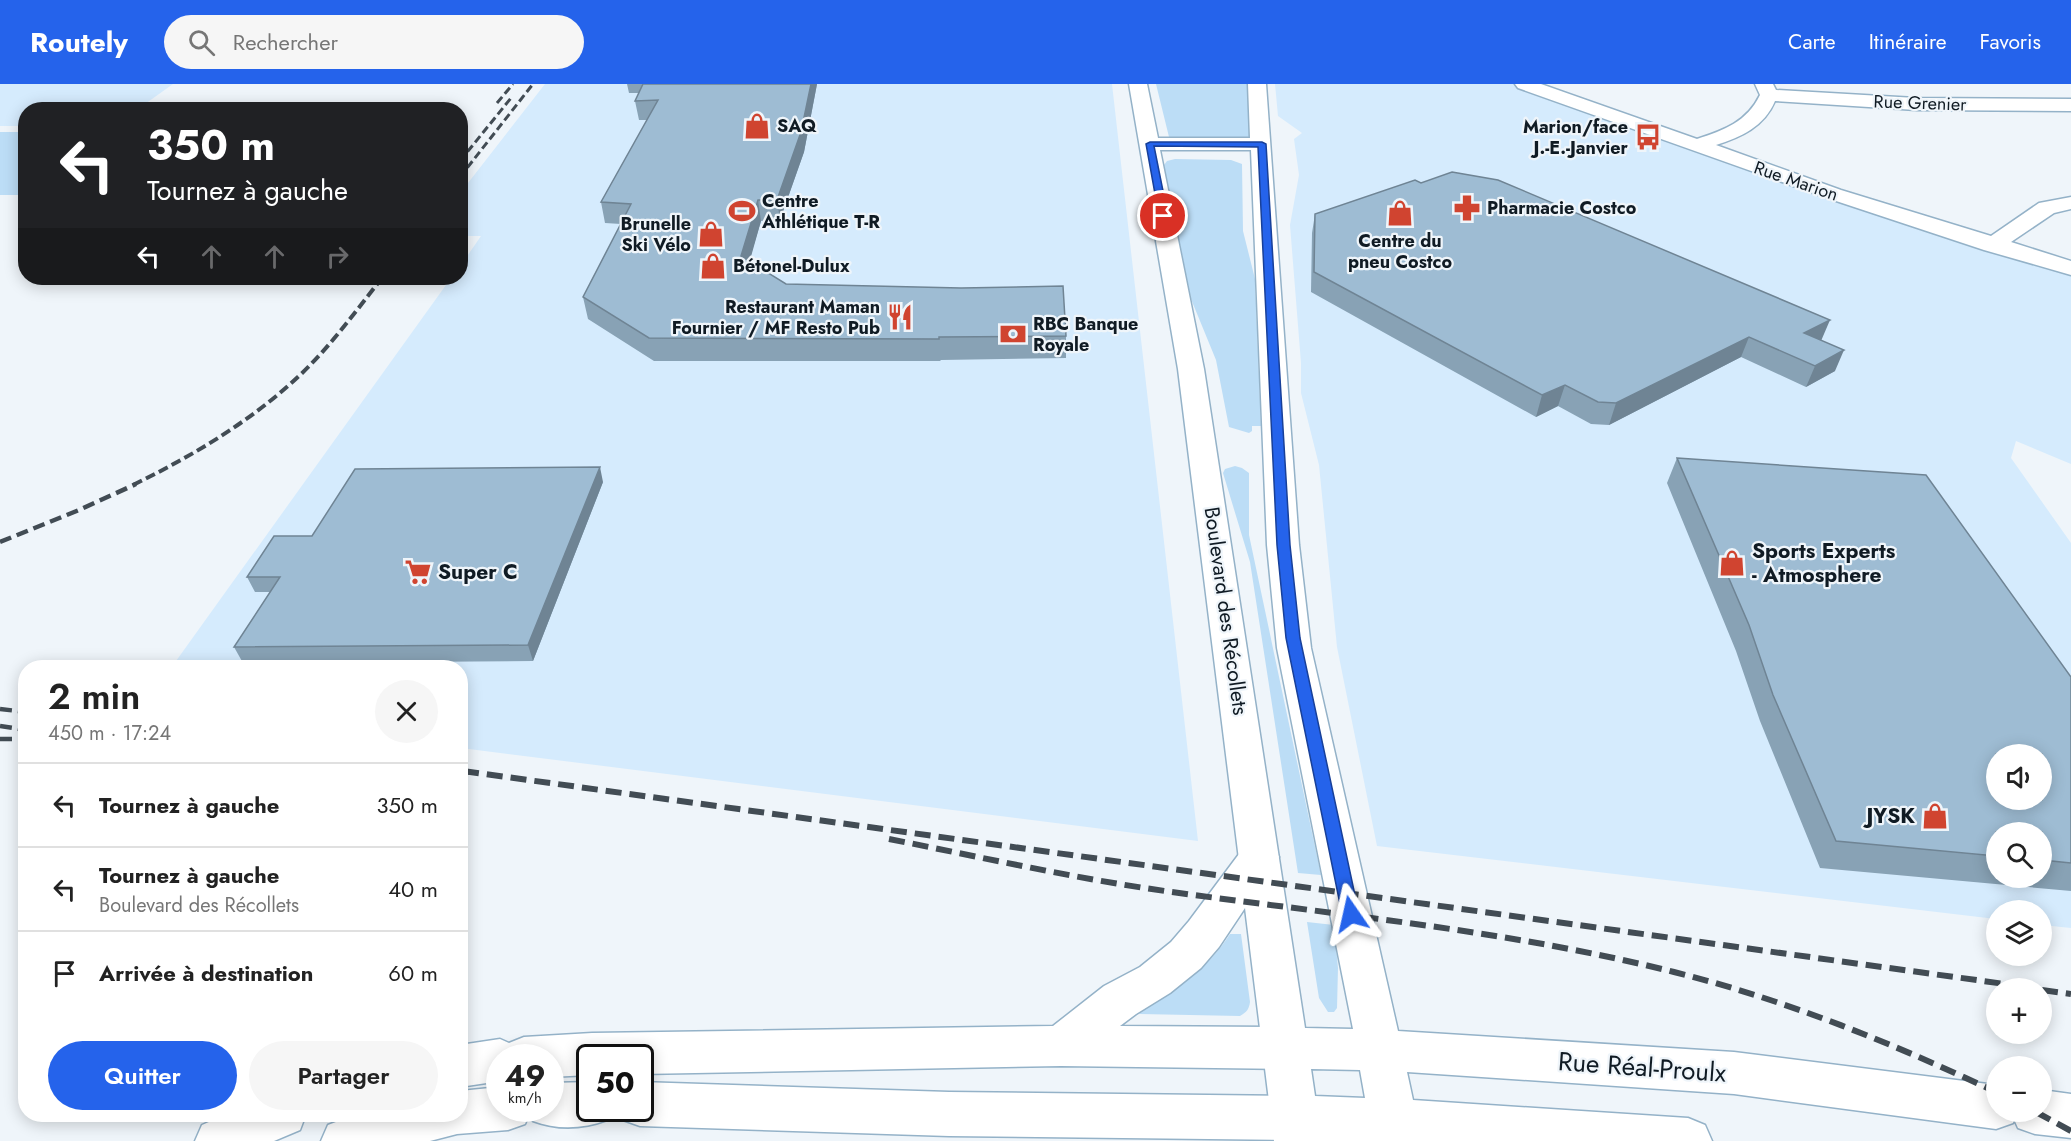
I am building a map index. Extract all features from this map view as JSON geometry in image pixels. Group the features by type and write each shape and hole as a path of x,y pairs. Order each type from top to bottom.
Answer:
{"main road":[{"name":"Boulevard des Récollets","path":"1138,84 1193,381 1296,1130"},
{"path":"1257,84 1282,534 1294,648 1380,1050 1395,1131"},
{"name":"Rue Marion","path":"1524,84 1696,146 1992,245 2071,268"},
{"path":"2011,89 2034,105"},
{"path":"1696,146 1746,127 1763,110 1766,90"},
{"name":"Rue Grenier","path":"1766,90 1916,104 2071,105"},
{"path":"1151,150 1262,150"},
{"path":"1992,245 2047,208 2071,203"},
{"path":"1061,1046 1120,1000 1155,980 1186,955 1204,934 1258,857"},
{"name":"Rue Réal-Proulx","path":"564,1055 1061,1046 1380,1050 1734,1073 1986,1106"},
{"path":"468,1065 486,1062"},
{"path":"654,1104 948,1114 1082,1128 1244,1116 1296,1130 1688,1141"},
{"path":"468,1112 486,1110"},
{"path":"2052,1114 2071,1116"},
{"path":"219,1141 264,1122"},
{"path":"345,1141 415,1122"}],"shaded area":[{"path":"0,84 173,84 148,102 18,102 18,126 0,126"},
{"path":"545,84 1112,84 1198,841 468,749 468,660 177,660 446,285 468,285 468,255 481,236 468,236 468,183"},
{"path":"1156,84 1248,84 1250,137 1241,139 1169,137"},
{"path":"1275,84 1524,84 2071,270 2071,464 2016,441 2011,458 2071,543 2071,928 2052,926 2052,900 1986,900 1986,918 1377,846 1337,647 1319,465 1301,393 1301,363 1290,225 1299,175 1294,139 1302,133 1278,116"},
{"path":"0,132 18,132 18,195 0,195"},
{"path":"1175,159 1231,160 1242,164 1243,231 1255,279 1261,426 1252,426 1252,431 1249,433 1229,427 1216,360 1191,299 1164,165 1167,161"},
{"path":"1235,466 1249,473 1249,535 1321,875 1298,873 1250,562 1223,473 1225,469"},
{"path":"1307,922 1334,925 1338,968 1337,1008 1334,1012 1328,1012 1319,998"},
{"path":"1230,934 1241,934 1250,1002 1244,1013 1240,1016 1140,1014 1138,1012 1166,996 1202,968"}],"building":[{"path":"643,84 811,84 801,132 777,200 758,200 741,256 786,284 961,288 1063,286 1066,336 939,337 939,339 649,338 583,297 631,204 601,202 658,100 635,101"},
{"path":"1452,172 1498,180 1830,320 1804,333 1844,350 1815,366 1749,337 1616,403 1598,402 1565,385 1542,395 1314,272 1315,214 1415,180 1421,183"},
{"path":"1677,458 1926,475 2071,677 2071,863 2052,861 2052,822 1986,822 1986,855 1836,841 1773,695 1749,625"},
{"name":"Super C","path":"600,467 528,645 234,647 280,577 247,577 274,536 312,536 355,469"}],"railway":[{"path":"497,103 513,84"},
{"path":"468,167 533,84"},
{"path":"468,151 511,98"},
{"path":"133,485 220,437 280,393 321,353 377,285"},
{"path":"0,542 136,484"},
{"path":"0,709 18,711"},
{"path":"0,726 18,729"},
{"path":"0,739 18,739"},
{"path":"468,772 474,773"},
{"path":"468,772 1986,981"},
{"path":"889,839 1130,886 1485,934 1611,957 1716,983 1798,1009 1878,1040 1986,1088"},
{"path":"2052,991 2071,994"},
{"path":"2052,1121 2071,1131"}],"place":[{"name":"SAQ","path":"757,126"},
{"name":"Marion/face J.-E.-Janvier","path":"1648,137"},
{"name":"Pharmacie Costco","path":"1467,208"},
{"name":"Centre Athlétique T-R","path":"742,211"},
{"name":"Centre du pneu Costco","path":"1400,213"},
{"name":"Brunelle Ski Vélo","path":"711,234"},
{"name":"Bétonel-Dulux","path":"713,266"},
{"name":"Restaurant Maman Fournier / MF Resto Pub","path":"900,317"},
{"name":"RBC Banque Royale","path":"1013,334"},
{"name":"Sports Experts - Atmosphere","path":"1732,563"},
{"name":"Super C","path":"418,572"},
{"name":"JYSK","path":"1935,816"}],"route":[{"path":"1163,216 1150,144 1262,144 1283,545 1294,648 1351,914"}]}
